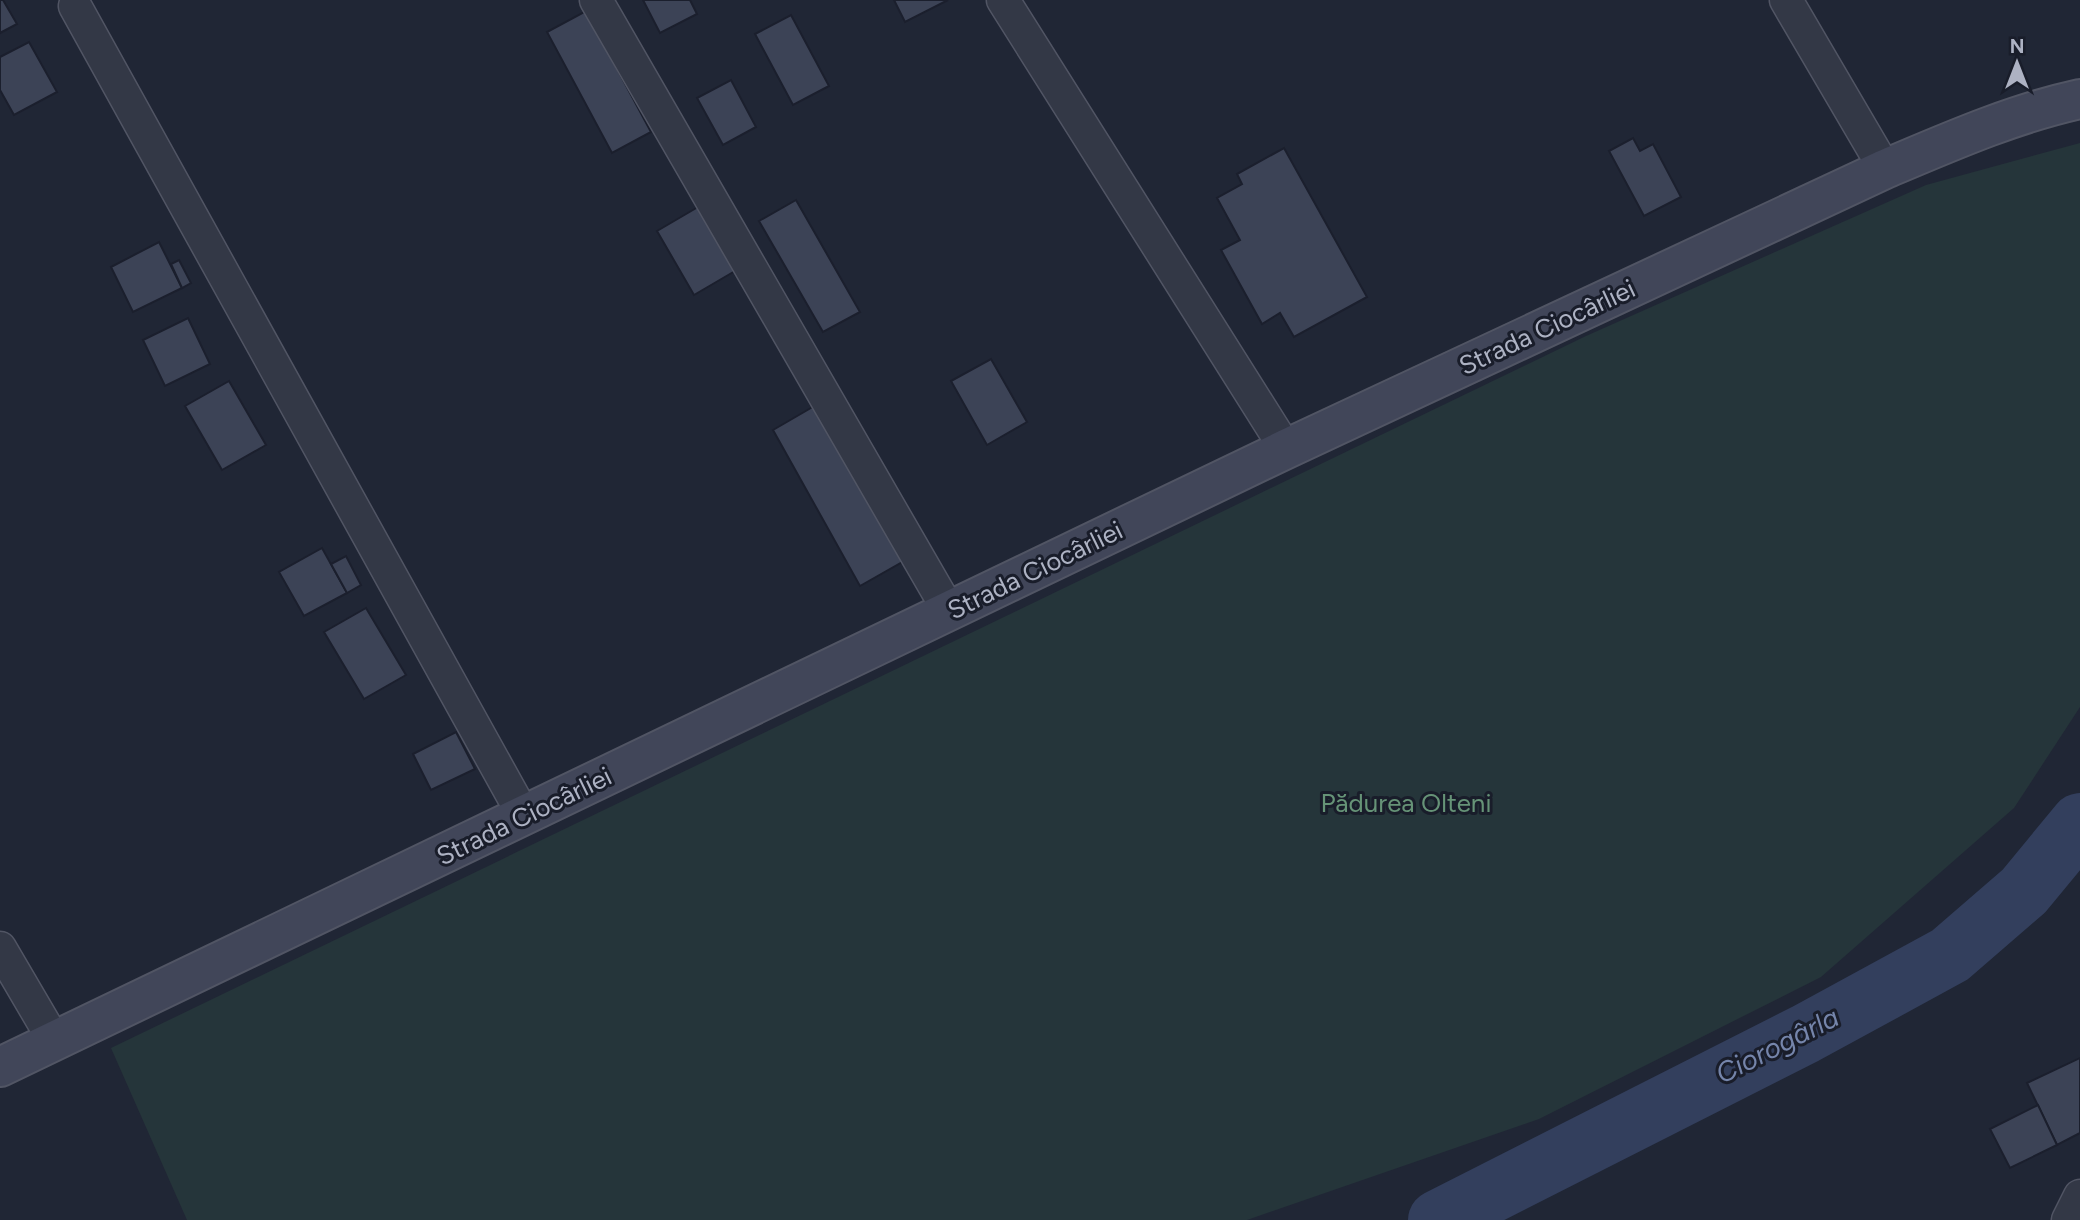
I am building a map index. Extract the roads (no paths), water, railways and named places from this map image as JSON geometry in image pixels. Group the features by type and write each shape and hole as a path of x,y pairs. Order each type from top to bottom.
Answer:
{"street":[{"path":"596,0 949,611"},
{"path":"1003,0 1286,450"},
{"path":"1786,0 1885,169"},
{"path":"75,6 524,816"},
{"name":"Strada Ciocârliei","path":"0,1067 1286,450 1885,169 1972,132 2020,115 2080,99"},
{"path":"0,948 55,1042"},
{"path":"2068,1220 2080,1196"}],"waterway":[{"name":"Ciorogârla","path":"1438,1220 1805,1034 1950,955 2024,891 2080,823"}],"park label":[{"name":"Pădurea Olteni","path":"1406,803"}]}
